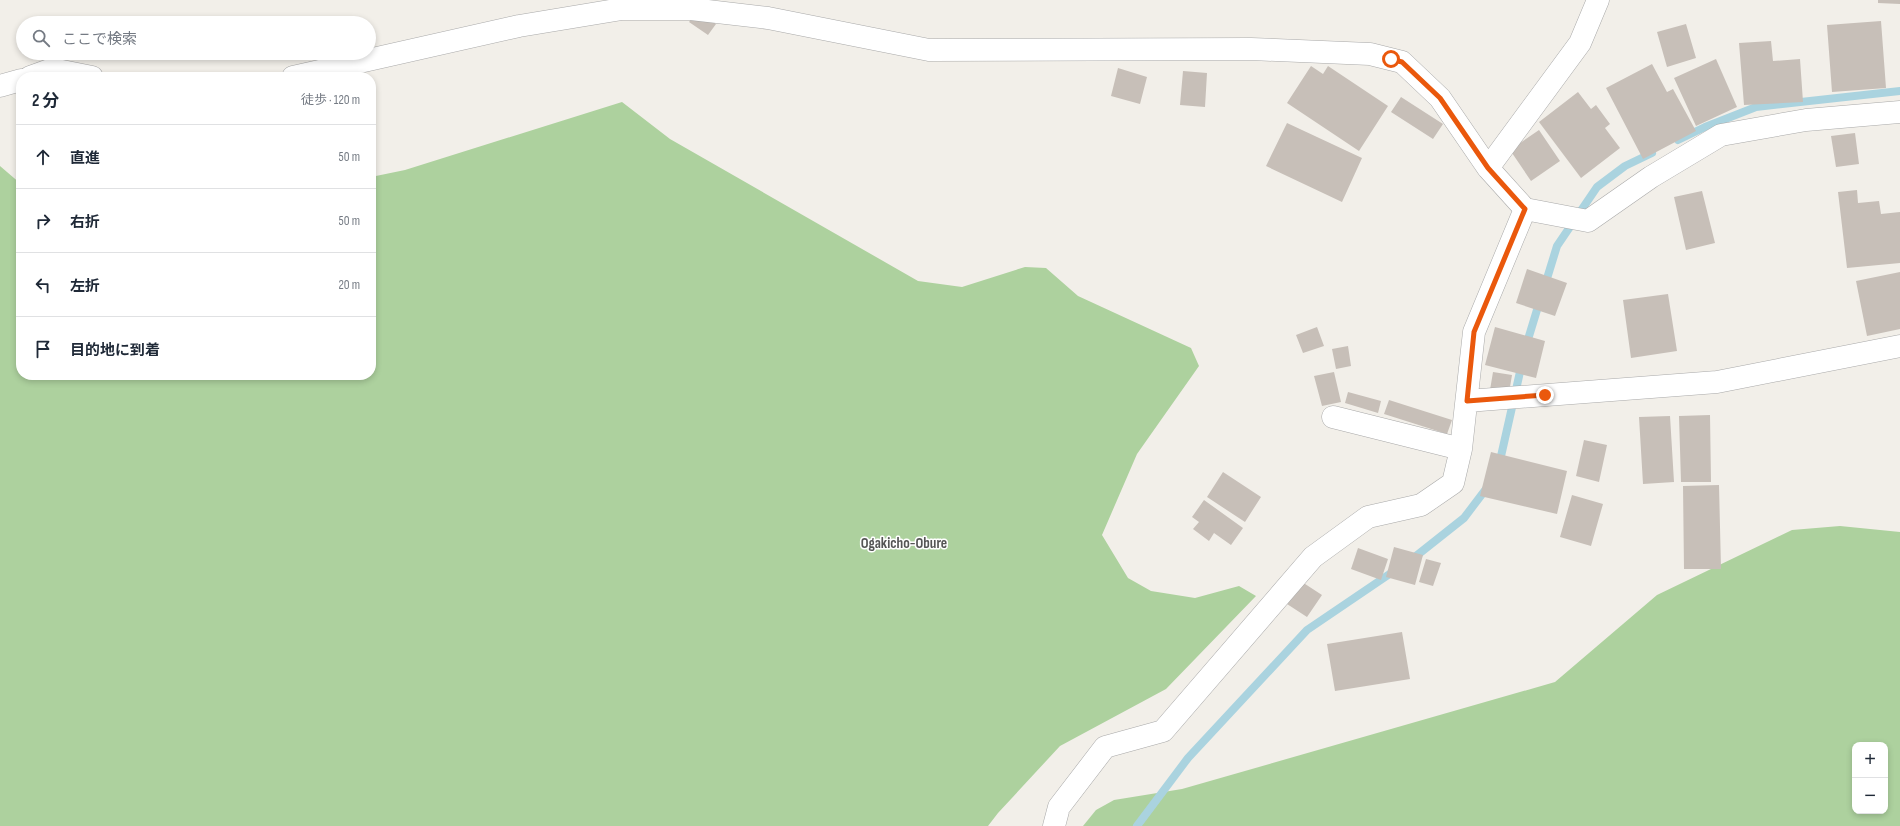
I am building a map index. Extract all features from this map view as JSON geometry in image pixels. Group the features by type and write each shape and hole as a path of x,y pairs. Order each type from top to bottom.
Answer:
{"street":[{"path":"1488,168 1580,43 1598,0"},
{"path":"376,58 519,26 622,9 691,9 768,18 929,50 1251,50 1370,54 1402,62 1440,98 1488,168 1525,209 1588,221 1651,177 1720,135 1806,120 1900,112"},
{"path":"315,72 368,60"},
{"path":"46,72 52,70 63,72"},
{"path":"0,86 16,81"},
{"path":"1054,826 1059,807 1106,747 1163,731 1313,557 1368,517 1421,505 1453,483 1461,449 1474,332 1525,209"},
{"path":"1467,401 1717,382 1900,346"},
{"path":"1334,417 1461,449"}],"green space":[{"path":"622,102 670,139 918,281 962,287 1025,267 1046,268 1078,296 1191,348 1199,366 1137,454 1102,535 1128,578 1151,591 1195,598 1239,586 1256,596 1166,689 1060,746 998,813 988,826 0,826 0,166 16,180 16,380 376,380 376,176 405,170"},
{"path":"1840,526 1900,532 1900,826 1083,826 1096,810 1114,800 1182,789 1555,682 1657,595 1792,530"}],"building":[{"path":"1878,0 1900,0 1900,4 1878,3"},
{"path":"697,12 716,24 708,35 689,22"},
{"path":"1881,21 1886,88 1832,92 1827,25"},
{"path":"1686,24 1696,58 1667,67 1657,32"},
{"path":"1771,41 1773,61 1800,59 1803,102 1744,105 1739,43"},
{"path":"1716,59 1737,107 1696,126 1674,78"},
{"path":"1652,64 1667,92 1673,89 1696,131 1643,159 1606,88"},
{"path":"1311,66 1323,74 1328,66 1388,106 1359,151 1287,103"},
{"path":"1118,68 1147,77 1140,104 1111,96"},
{"path":"1183,71 1207,73 1205,107 1180,105"},
{"path":"1578,92 1591,109 1596,105 1610,124 1605,128 1620,148 1581,178 1539,122"},
{"path":"1401,97 1443,124 1433,139 1391,112"},
{"path":"1287,123 1362,158 1342,202 1266,166"},
{"path":"1539,130 1560,161 1531,181 1510,150"},
{"path":"1855,133 1859,164 1836,167 1831,136"},
{"path":"1857,190 1858,203 1879,201 1881,214 1900,212 1900,263 1847,268 1838,192"},
{"path":"1702,191 1715,243 1686,250 1674,197"},
{"path":"1527,269 1567,283 1555,316 1516,303"},
{"path":"1900,272 1900,329 1867,336 1856,281"},
{"path":"1668,294 1677,351 1631,358 1623,300"},
{"path":"1317,327 1324,346 1303,353 1296,335"},
{"path":"1495,327 1545,341 1536,378 1485,365"},
{"path":"1348,346 1351,366 1336,369 1332,349"},
{"path":"1334,372 1341,402 1322,406 1314,376"},
{"path":"1493,372 1512,375 1509,393 1490,390"},
{"path":"1348,392 1381,401 1378,413 1345,403"},
{"path":"1389,400 1452,420 1447,434 1384,414"},
{"path":"1710,415 1711,482 1681,482 1679,416"},
{"path":"1670,416 1674,482 1643,484 1639,417"},
{"path":"1584,440 1607,445 1599,482 1576,476"},
{"path":"1491,452 1567,471 1557,514 1480,496"},
{"path":"1223,472 1261,497 1245,522 1207,497"},
{"path":"1719,485 1721,569 1684,569 1683,486"},
{"path":"1572,495 1603,504 1591,546 1560,537"},
{"path":"1204,500 1243,528 1231,545 1214,533 1209,541 1193,529 1199,522 1192,517"},
{"path":"1394,547 1423,555 1415,585 1386,577"},
{"path":"1358,548 1388,559 1381,580 1351,569"},
{"path":"1426,559 1441,563 1433,586 1419,582"},
{"path":"1302,582 1322,595 1307,617 1287,604"},
{"path":"1402,632 1410,679 1335,691 1327,644"}],"waterway":[{"path":"1678,140 1705,127 1756,107 1900,91"},
{"path":"1545,285 1557,246 1597,187 1625,166 1652,153"},
{"path":"1526,346 1540,300"},
{"path":"1499,465 1522,363"},
{"path":"1411,560 1464,518 1486,489"},
{"path":"1137,826 1188,758 1307,630 1394,571"}],"district":[{"name":"Ogakicho-Obure","path":"904,543"}],"route":[{"path":"1391,59 1402,62 1440,98 1488,168 1525,209 1474,332 1467,401 1545,395"}]}
